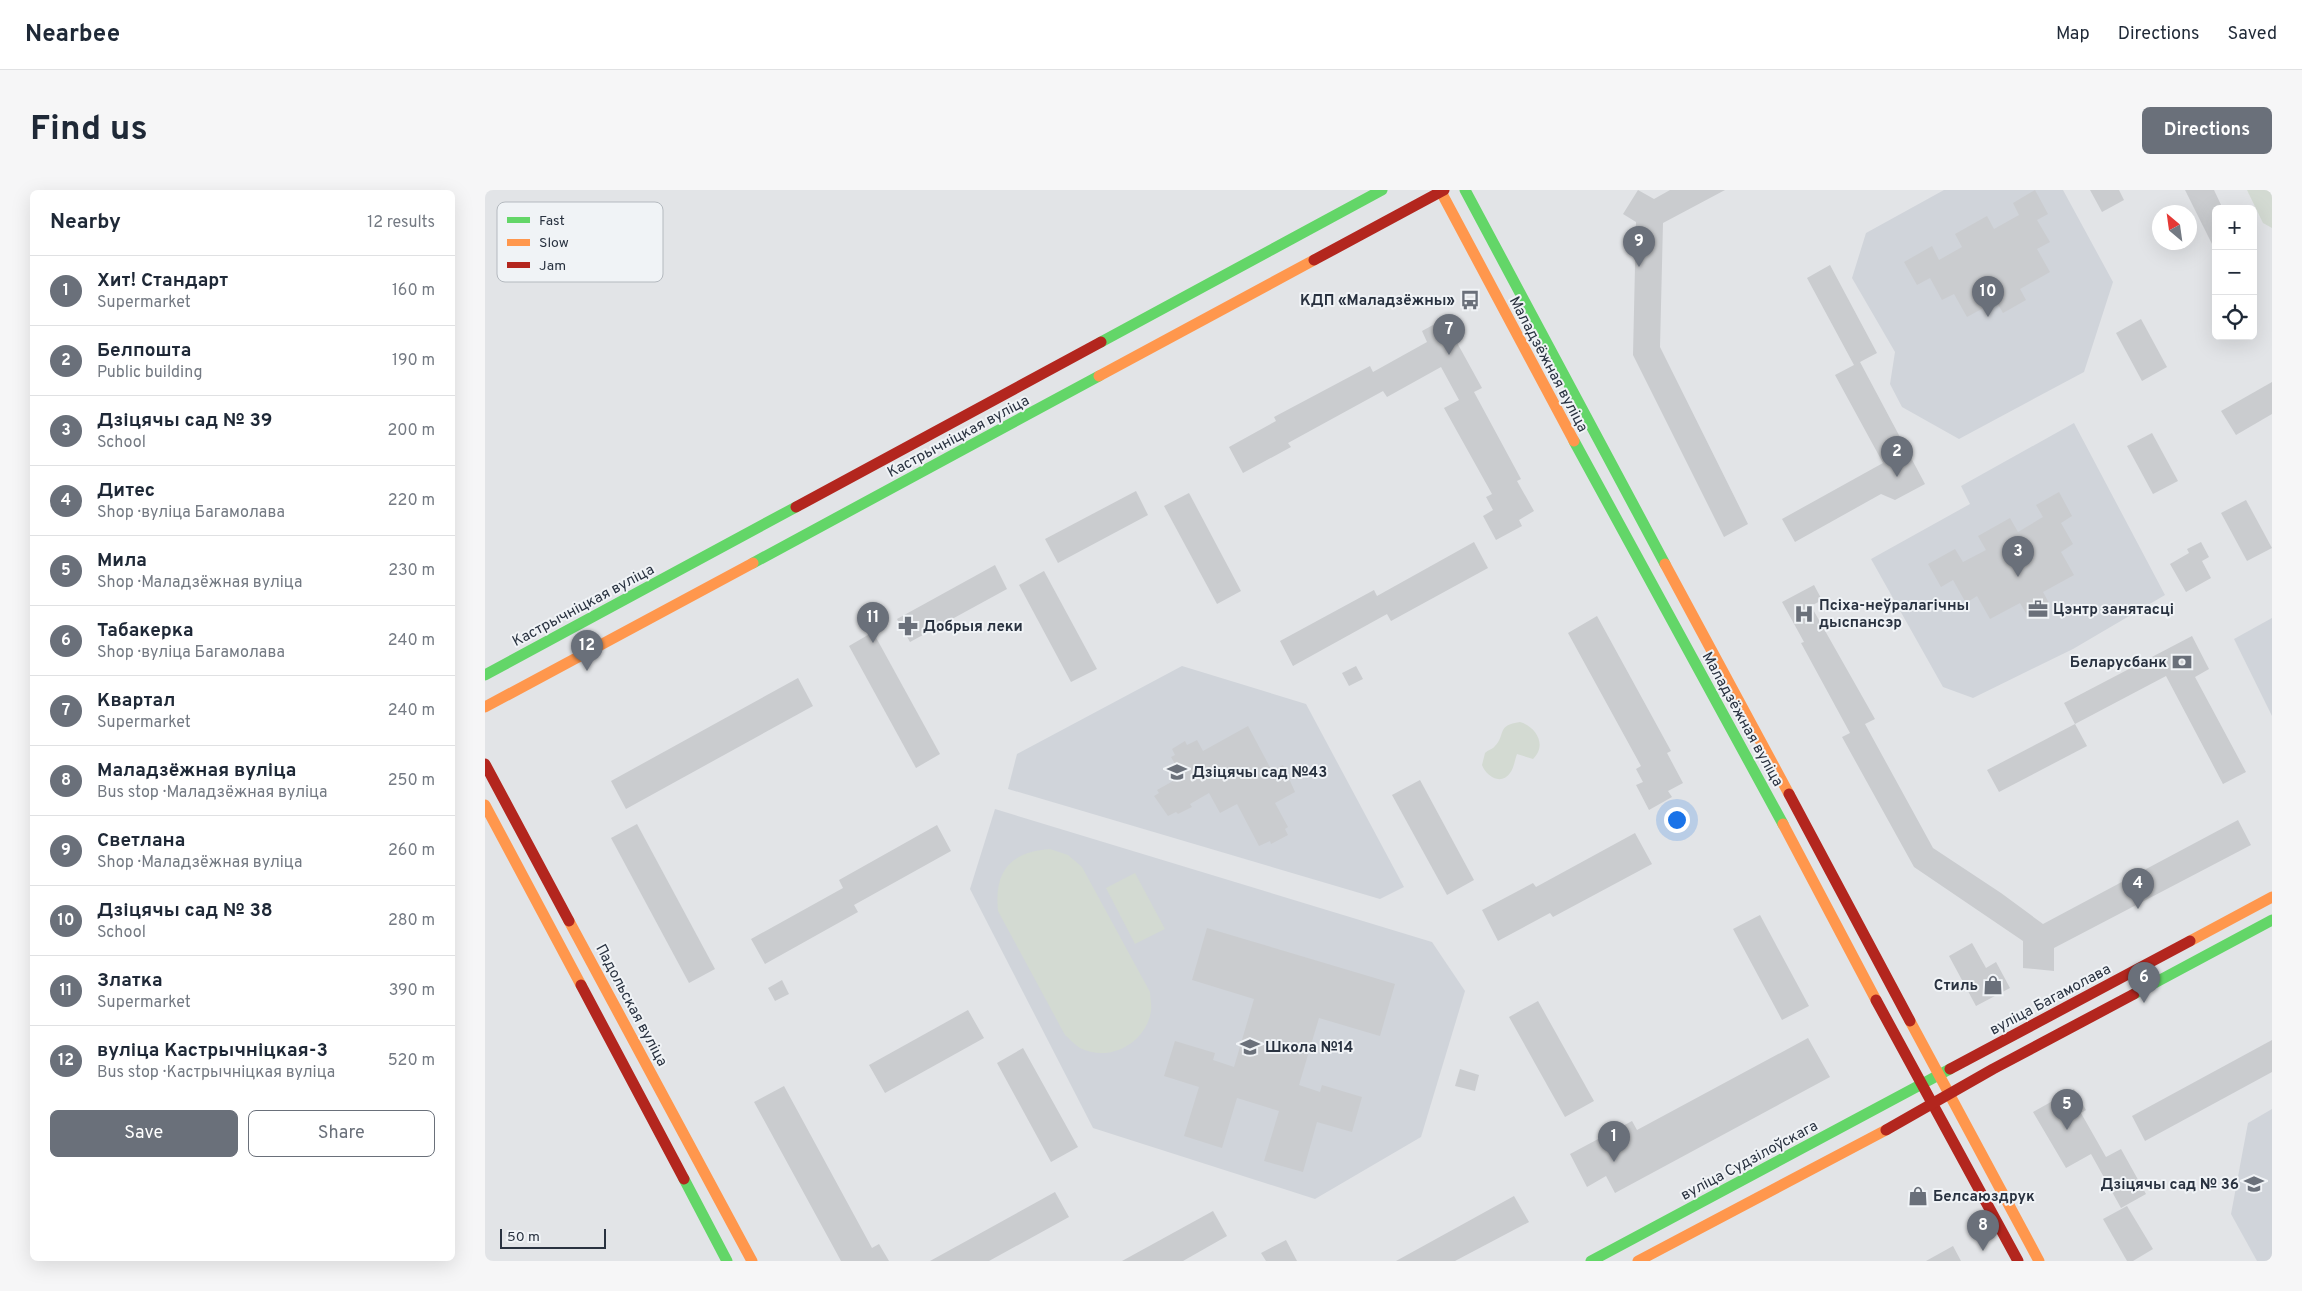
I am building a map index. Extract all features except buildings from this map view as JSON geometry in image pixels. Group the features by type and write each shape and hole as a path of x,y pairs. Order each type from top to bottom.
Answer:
{"main road":[{"name":"Кастрычніцкая вуліца","path":"485,675 1382,190"},
{"name":"Маладзёжная вуліца","path":"1465,190 2039,1261"},
{"name":"Кастрычніцкая вуліца","path":"485,707 1441,191"},
{"name":"Маладзёжная вуліца","path":"1441,191 1600,492 1777,812 1932,1105 2018,1261"},
{"name":"Падольская вуліца","path":"485,764 752,1261"},
{"path":"485,805 727,1261"},
{"name":"вуліца Багамолава","path":"1922,1085 2272,897"},
{"path":"1639,1261 1932,1105 1949,1094 2272,920"},
{"name":"вуліца Судзілоўскага","path":"1591,1261 1922,1085"}],"shaded area":[{"path":"1944,190 2063,190 2113,282 2084,372 1959,439 1902,407 1890,384 1895,352 1852,278 1866,233"},
{"path":"2247,190 2272,190 2272,228 2263,223 2257,211 2257,205 2254,205"},
{"path":"2074,423 2165,595 2073,649 1973,698 1943,687 1871,559 1970,504 1961,486"},
{"path":"2272,618 2272,716 2234,639"},
{"name":"Дзіцячы сад №43","path":"1182,666 1306,704 1404,887 1380,899 1008,789 1017,754"},
{"path":"1520,722 1526,724 1535,732 1540,743 1537,754 1533,759 1517,754 1513,769 1506,777 1498,779 1490,776 1482,765 1485,753 1498,742 1504,728 1512,723"},
{"name":"Школа №14","path":"995,809 1432,942 1465,991 1421,1137 1315,1199 1093,1128 970,889"},
{"path":"1050,849 1068,855 1082,867 1150,992 1151,1011 1148,1022 1142,1032 1134,1041 1114,1051 1103,1053 1091,1052 1080,1048 1065,1035 998,911 997,897 999,885 1007,866 1024,854"},
{"path":"1135,873 1165,929 1135,944 1106,888"},
{"name":"Дзіцячы сад № 36","path":"2272,1109 2272,1261 2257,1261 2231,1214 2248,1123"}],"traffic: fast":[{"path":"1101,342 1382,190"},
{"path":"1465,190 1665,564"},
{"path":"753,563 1099,376"},
{"path":"1574,441 1783,824"},
{"path":"485,675 796,507"},
{"path":"2134,994 2272,920"},
{"path":"1591,1261 1950,1069"},
{"path":"684,1179 727,1261"}],"traffic: slow":[{"path":"1440,190 1574,441"},
{"path":"1099,376 1314,260"},
{"path":"485,707 753,563"},
{"path":"1665,564 1789,794"},
{"path":"485,805 581,985"},
{"path":"1783,824 1876,1000"},
{"path":"2190,941 2272,897"},
{"path":"569,921 752,1261"},
{"path":"1910,1021 2039,1261"},
{"path":"1638,1261 1886,1130"}],"traffic: jam":[{"path":"1314,260 1444,190"},
{"path":"796,507 1101,342"},
{"path":"485,764 569,921"},
{"path":"1789,794 1910,1021"},
{"path":"1950,1069 2190,941"},
{"path":"581,985 684,1179"},
{"path":"1886,1130 1993,1069 2134,994"},
{"path":"1876,1000 2018,1261"}],"place":[{"name":"Светлана","path":"1639,267"},
{"name":"КДП «Маладзёжны»","path":"1470,300"},
{"name":"Дзіцячы сад № 38","path":"1988,317"},
{"name":"Квартал","path":"1449,355"},
{"name":"Белпошта","path":"1897,477"},
{"name":"Дзіцячы сад № 39","path":"2018,577"},
{"name":"Цэнтр занятасці","path":"2038,609"},
{"name":"Псіха-неўралагічны дыспансэр","path":"1804,614"},
{"name":"Добрыя леки","path":"908,626"},
{"name":"Златка","path":"873,643"},
{"name":"Беларусбанк","path":"2182,662"},
{"name":"вуліца Кастрычніцкая-3","path":"587,671"},
{"name":"Дзіцячы сад №43","path":"1177,772"},
{"name":"Дитес","path":"2138,909"},
{"name":"Стиль","path":"1993,985"},
{"name":"Табакерка","path":"2144,1003"},
{"name":"Школа №14","path":"1250,1047"},
{"name":"Мила","path":"2067,1130"},
{"name":"Хит! Стандарт","path":"1614,1162"},
{"name":"Дзіцячы сад № 36","path":"2254,1184"},
{"name":"Белсаюздрук","path":"1918,1196"},
{"name":"Маладзёжная вуліца","path":"1983,1251"}]}
